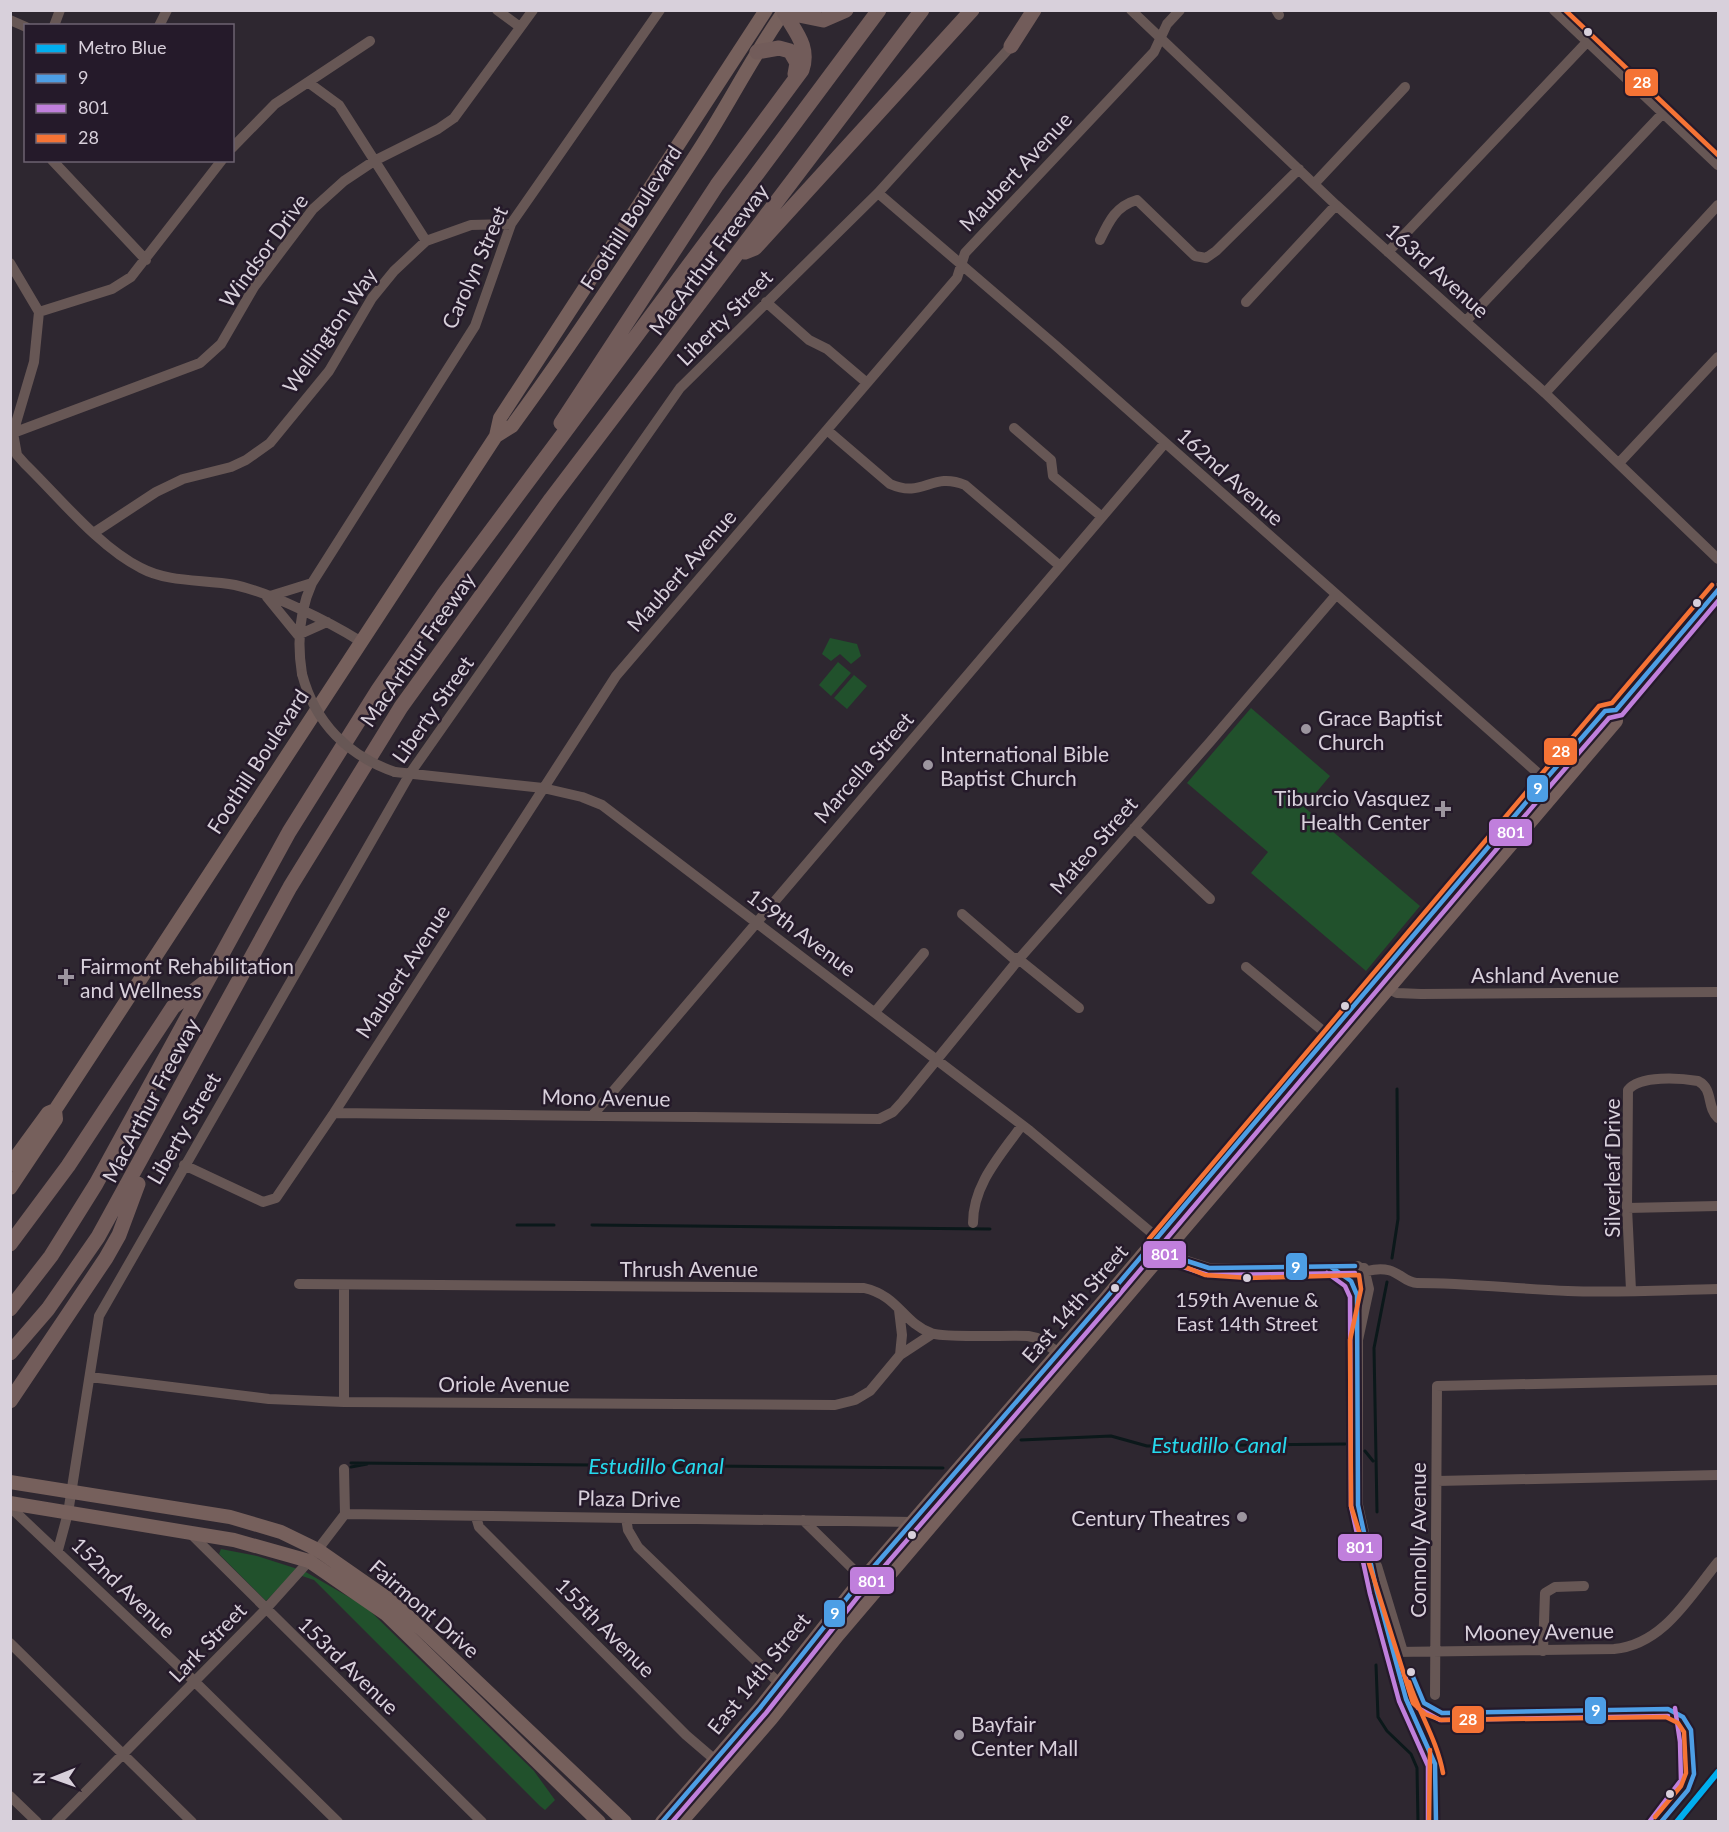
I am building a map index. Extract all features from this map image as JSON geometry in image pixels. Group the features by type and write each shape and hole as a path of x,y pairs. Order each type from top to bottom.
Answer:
{"highway":[{"path":"784,11 823,20 846,10"},
{"name":"MacArthur Freeway","path":"10,1309 51,1256 80,1211 289,832 346,740 433,610 879,10"},
{"name":"MacArthur Freeway","path":"10,1353 48,1309 81,1264 121,1199 290,887 401,707 525,533 922,10"},
{"path":"736,256 754,248 972,10"},
{"path":"1011,46 1034,10"},
{"path":"528,482 579,393 683,235 802,70 805,61 802,41 784,11"},
{"path":"757,52 779,48 790,51 796,56 796,71 783,97"},
{"path":"10,1244 68,1166 173,1006 210,978"},
{"path":"10,1401 82,1295 119,1235 158,1131"}],"main road":[{"name":"Foothill Boulevard","path":"10,1165 48,1113 55,1110 496,435 500,418 766,10"},
{"name":"Foothill Boulevard","path":"496,435 512,426 581,331 701,147 784,11"},
{"name":"East 14th Street","path":"662,1821 913,1522 1059,1353 1162,1244 1388,989 1616,721 1616,710 1719,590"},
{"name":"East 14th Street","path":"681,1821 874,1594 1162,1244 1329,1036 1605,711 1616,710"},
{"name":"Foothill Boulevard","path":"10,1188 56,1119 55,1110"},
{"name":"Fairmont Drive","path":"10,1482 230,1517 281,1532 386,1614 599,1821"},
{"name":"Fairmont Drive","path":"10,1505 234,1540 314,1556 394,1604 625,1821"}],"street":[{"path":"160,24 167,10"},
{"path":"497,10 520,27"},
{"name":"Windsor Drive","path":"13,433 200,363 220,344 254,287 313,209 344,181 374,161 438,129 454,118 533,10"},
{"name":"Carolyn Street","path":"304,611 305,600 312,582 475,326 511,224 660,10"},
{"name":"Liberty Street","path":"58,1550 68,1513 99,1316 411,772 665,407 697,369 878,193 1043,10"},
{"name":"163rd Avenue","path":"1131,10 1336,205 1545,393 1719,559"},
{"name":"Maubert Avenue","path":"184,1166 257,1200 269,1202 276,1198 334,1113 616,676 957,278 965,253 1154,52 1167,24 1180,10"},
{"path":"1554,10 1719,165"},
{"path":"10,20 24,26"},
{"path":"234,146 275,104 370,41"},
{"path":"1388,252 1587,42"},
{"path":"309,82 339,105 426,241"},
{"path":"1314,183 1405,87"},
{"path":"1466,321 1663,113"},
{"path":"54,162 146,260"},
{"path":"39,312 112,289 131,277 220,162"},
{"path":"1100,240 1110,219 1124,204 1137,200 1162,221 1195,256 1206,258 1216,251 1299,169"},
{"name":"162nd Avenue","path":"878,193 1557,790"},
{"path":"1246,302 1336,205"},
{"path":"1545,393 1719,205"},
{"name":"Wellington Way","path":"95,532 156,492 183,479 231,467 246,460 270,443 329,371 372,298 394,271 426,241 471,225 511,224"},
{"path":"10,263 39,312 34,362 13,433 17,454 25,464 121,556 142,569 168,578 202,579 238,586 304,611 360,641"},
{"path":"766,302 808,340 827,349 867,383"},
{"path":"1619,464 1719,357"},
{"path":"1014,428 1051,460 1053,476 1102,517"},
{"path":"827,430 890,484 902,489 914,490 943,480 953,480 965,485 1060,566"},
{"name":"Marcella Street","path":"592,1116 1165,443"},
{"path":"267,597 312,582"},
{"name":"Mateo Street","path":"879,1119 898,1106 1019,959 1335,595"},
{"path":"267,597 298,635 327,622"},
{"name":"159th Avenue","path":"304,611 298,635 302,674 315,708 335,735 361,757 395,772 543,788 582,797 602,805 1022,1125 1162,1244 1191,1264 1209,1268 1331,1267 1364,1271 1380,1269 1392,1270 1413,1283 1465,1283 1566,1291 1631,1290"},
{"path":"1134,828 1210,899"},
{"path":"962,914 1013,958 1019,959 1079,1008"},
{"path":"875,1012 924,953"},
{"path":"1246,967 1329,1036"},
{"name":"Ashland Avenue","path":"1376,981 1397,993 1421,994 1719,992"},
{"name":"Silverleaf Drive","path":"1631,1290 1627,1208 1627,1097 1632,1085 1645,1081 1698,1081 1709,1091 1713,1112 1719,1118"},
{"name":"Mono Avenue","path":"334,1113 879,1119"},
{"path":"973,1223 974,1204 981,1184 1022,1125"},
{"path":"1627,1208 1719,1206"},
{"path":"1331,1267 1351,1282 1364,1284 1364,1271"},
{"path":"1358,1340 1370,1289 1364,1271"},
{"path":"1351,1282 1358,1302 1358,1340"},
{"name":"Thrush Avenue","path":"299,1284 864,1288 881,1292 892,1300 899,1310 932,1334"},
{"path":"344,1285 344,1402"},
{"path":"1631,1290 1719,1288"},
{"path":"899,1310 902,1335 900,1355"},
{"path":"932,1334 1028,1336 1037,1338 1059,1353"},
{"name":"Oriole Avenue","path":"90,1377 269,1399 344,1402 835,1405 855,1400 870,1392 900,1355 932,1334"},
{"name":"Mooney Avenue","path":"1358,1340 1357,1496 1363,1527 1399,1652 1625,1648 1643,1642 1666,1625 1719,1562"},
{"name":"Connolly Avenue","path":"1435,1695 1437,1386 1719,1380"},
{"path":"344,1469 345,1514"},
{"path":"1437,1481 1719,1475"},
{"name":"152nd Avenue","path":"10,1505 338,1821"},
{"name":"Plaza Drive","path":"345,1514 913,1522"},
{"name":"Lark Street","path":"56,1821 265,1610 314,1556 345,1514"},
{"name":"155th Avenue","path":"476,1517 478,1527 686,1735 714,1760"},
{"path":"626,1518 628,1530 638,1547 779,1683"},
{"path":"803,1520 865,1579 874,1594"},
{"name":"153rd Avenue","path":"191,1534 265,1610 482,1821"},
{"path":"1544,1651 1545,1593 1555,1587 1584,1586"},
{"path":"10,1643 192,1821"},
{"path":"10,1796 37,1821"}],"green space":[{"path":"830,638 857,644 861,656 851,664 840,654 831,661 822,654"},
{"path":"838,662 851,673 831,696 819,685"},
{"path":"854,675 867,686 847,709 834,698"},
{"path":"1251,708 1330,776 1304,807 1420,906 1366,971 1251,873 1268,852 1187,783"},
{"path":"221,1549 257,1556 304,1571 366,1607 534,1771 555,1800 545,1810 540,1806 314,1580 293,1573 266,1601 219,1554"}],"waterway":[{"name":"Estudillo Canal","path":"1392,1258 1398,1219 1397,1089"},
{"path":"517,1225 554,1225"},
{"path":"592,1225 990,1229"},
{"name":"Estudillo Canal","path":"1377,1512 1374,1348 1387,1282"},
{"name":"Estudillo Canal","path":"1021,1440 1111,1436 1147,1446 1345,1444"},
{"name":"Estudillo Canal","path":"1365,1451 1373,1461"},
{"name":"Estudillo Canal","path":"351,1463 943,1468"},
{"name":"Estudillo Canal","path":"351,1467 367,1464"},
{"name":"Estudillo Canal","path":"1376,1665 1378,1717 1387,1731 1411,1754 1417,1768 1418,1822"}],"metro line":[{"name":"Blue","path":"1677,1822 1718,1772"}],"transit line":[{"name":"28","path":"1565,10 1718,155"},
{"name":"28","path":"1655,1817 1681,1786 1686,1773 1684,1732 1678,1723 1666,1717 1441,1720 1425,1714 1413,1703 1351,1506 1350,1340 1361,1289 1359,1275 1248,1278 1205,1275 1173,1262 1151,1244 1149,1239 1599,706 1612,703 1712,585"},
{"name":"9","path":"662,1822 760,1708 851,1593 1107,1297 1545,780 1605,711 1616,710 1718,590"},
{"name":"801","path":"672,1822 766,1713 857,1598 1113,1302 1551,785 1609,718 1622,715 1718,601"},
{"name":"9","path":"1156,1239 1184,1260 1209,1268 1355,1266"},
{"name":"801","path":"1152,1245 1180,1266 1208,1275 1355,1273"},
{"name":"9","path":"1331,1267 1351,1281 1357,1295 1358,1505 1377,1592 1406,1699 1435,1764 1436,1822"},
{"name":"801","path":"1327,1273 1345,1286 1350,1297 1351,1506 1370,1594 1399,1701 1428,1766 1428,1822"},
{"name":"9","path":"1411,1672 1424,1703 1442,1713 1668,1709 1683,1717 1691,1730 1694,1774 1688,1790 1661,1822"},
{"name":"801","path":"1404,1674 1418,1708 1440,1720 1668,1716"},
{"name":"28","path":"1409,1682 1437,1749 1443,1773"},
{"name":"801","path":"1649,1822 1681,1780 1680,1742 1675,1708"},
{"name":"28","path":"1429,1822 1430,1750"}],"place":[{"name":"Grace Baptist Church","path":"1306,729"},
{"name":"International Bible Baptist Church","path":"928,765"},
{"name":"Tiburcio Vasquez Health Center","path":"1443,809"},
{"name":"Fairmont Rehabilitation and Wellness","path":"66,977"},
{"name":"159th Avenue & East 14th Street","path":"1247,1278"},
{"name":"Century Theatres","path":"1242,1517"},
{"name":"Bayfair Center Mall","path":"959,1735"}]}
